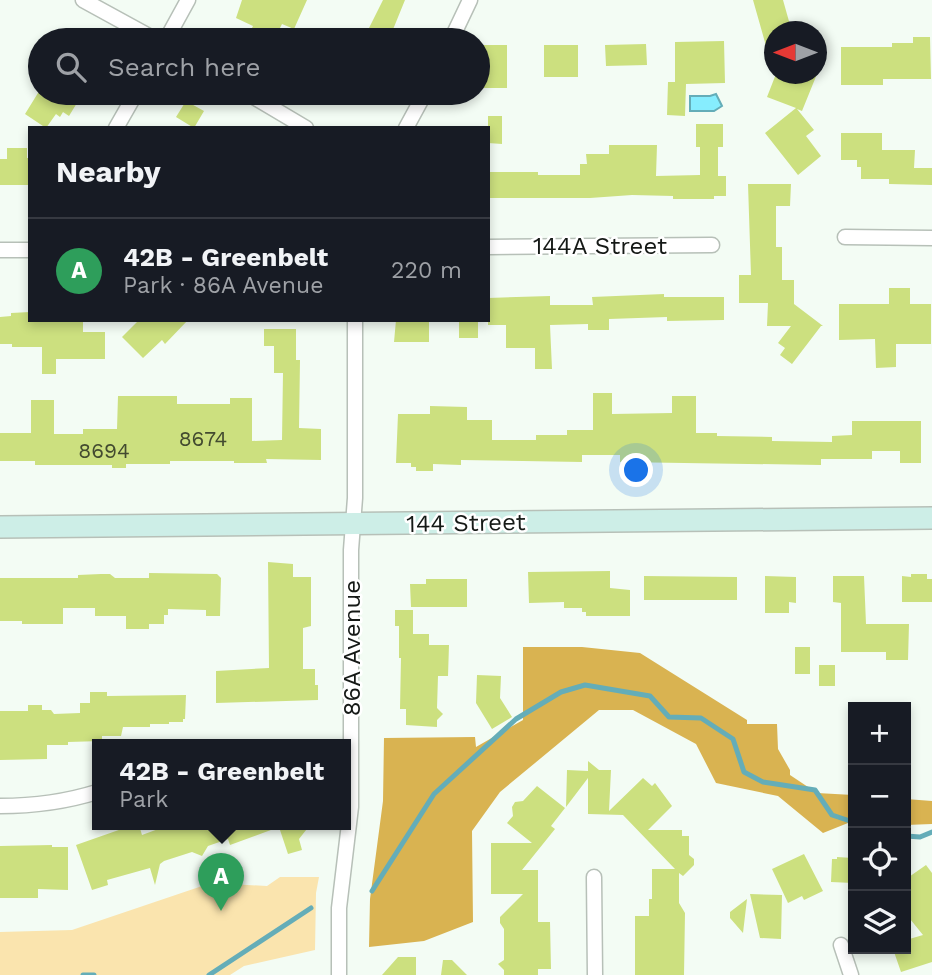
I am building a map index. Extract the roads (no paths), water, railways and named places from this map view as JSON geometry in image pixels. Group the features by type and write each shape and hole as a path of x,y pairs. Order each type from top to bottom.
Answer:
{"main road":[{"name":"144 Street","path":"0,527 932,518"}],"street":[{"path":"83,0 134,28"},
{"path":"173,28 188,0"},
{"path":"457,28 470,0"},
{"path":"117,126 129,105"},
{"path":"267,105 303,126"},
{"path":"406,126 418,105"},
{"path":"845,237 932,238"},
{"name":"144A Street","path":"490,247 712,245"},
{"path":"0,250 28,250"},
{"name":"86A Avenue","path":"349,739 355,322"},
{"path":"0,806 30,806 92,793"},
{"name":"86A Avenue","path":"339,975 339,908 350,830"},
{"path":"594,877 595,975"},
{"path":"841,945 850,975"}],"water":[{"path":"716,94 722,106 714,111 690,111 690,96"}],"waterway":[{"path":"372,891 434,794 516,719 561,692 585,685 650,696 669,717 701,718 733,739 744,772 763,782 815,790 832,815 848,820"},
{"path":"911,836 920,837 932,832"},
{"path":"209,975 311,908"},
{"path":"83,975 94,975"}],"place":[{"name":"42B - Greenbelt","path":"221,911"}]}
